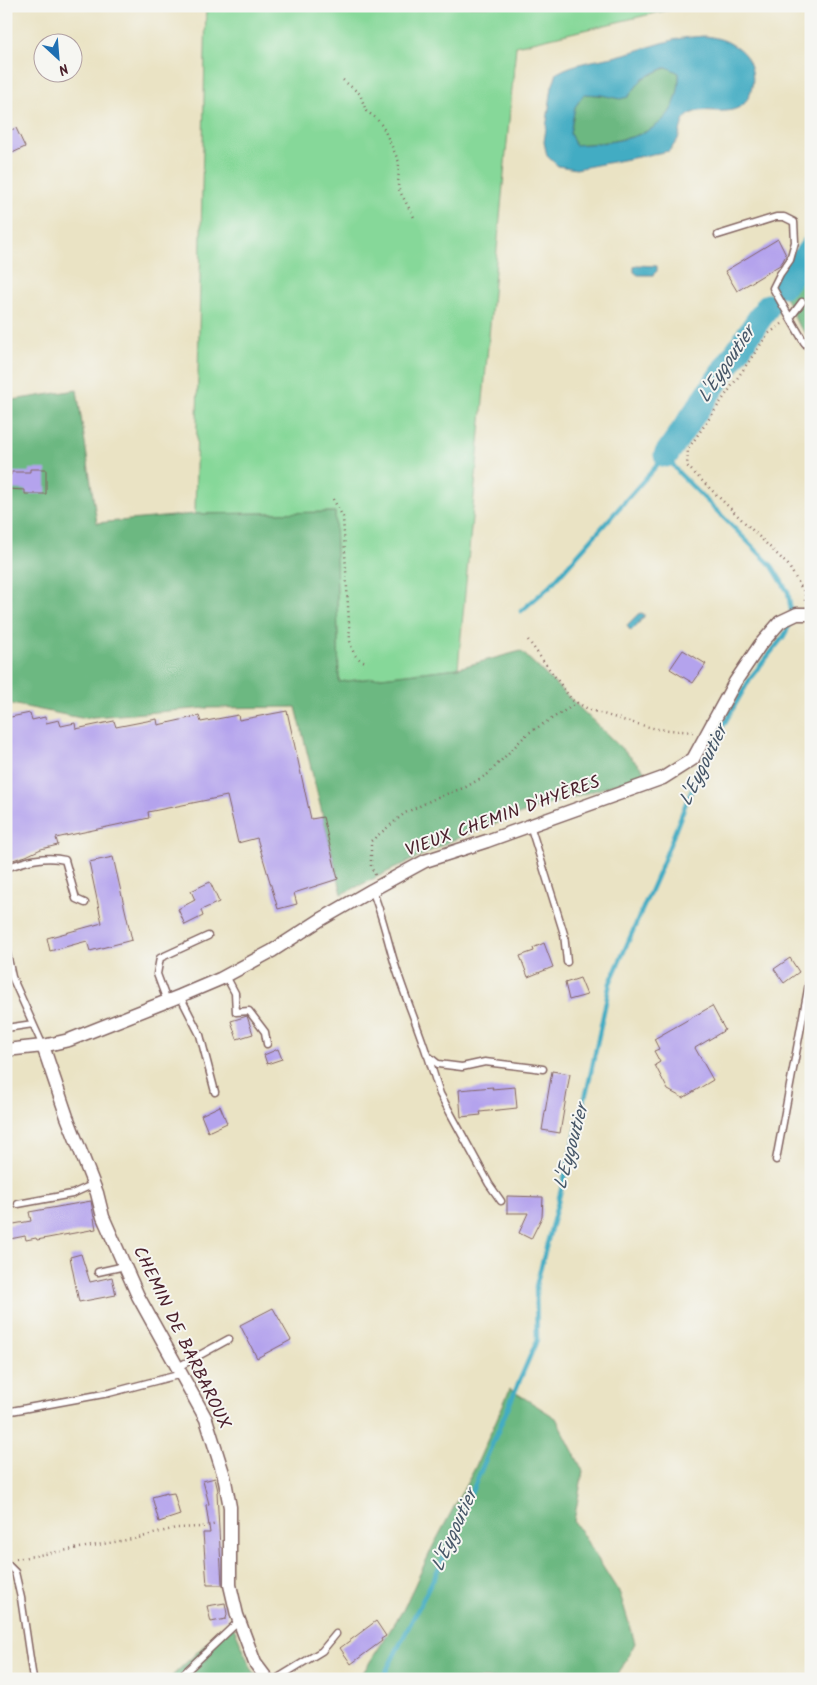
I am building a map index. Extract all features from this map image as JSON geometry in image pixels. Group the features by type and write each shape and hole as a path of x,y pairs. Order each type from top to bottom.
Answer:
{"street":[{"name":"VIEUX CHEMIN D'HYÈRES","path":"6,1050 43,1046 69,1040 180,996 226,976 272,951 376,887 425,861 663,778 693,759 735,682 760,645 780,622 796,614 808,614"},
{"name":"CHEMIN DE BARBAROUX","path":"43,1046 67,1117 94,1184 103,1217 138,1296 206,1419 224,1476 230,1506 230,1585 239,1621 254,1663 267,1679"}],"lane":[{"path":"718,235 776,218 784,217 794,222 795,242 790,260 773,288 804,342 811,350"},
{"path":"790,318 802,302"},
{"path":"530,825 564,934 566,962"},
{"path":"6,868 34,859 56,858 65,860 76,899 85,904"},
{"path":"376,887 387,940 440,1094 489,1184 501,1201"},
{"path":"167,1001 157,974 160,958 208,936"},
{"path":"6,949 12,976 43,1046"},
{"path":"776,1160 811,974"},
{"path":"226,976 235,993 236,1012 249,1011 265,1032 267,1044"},
{"path":"180,996 200,1035 215,1092"},
{"path":"6,1028 33,1024"},
{"path":"427,1055 438,1064 462,1067 486,1062 543,1069"},
{"path":"18,1204 72,1194 94,1184"},
{"path":"98,1272 125,1266"},
{"path":"6,1412 109,1393 180,1370 229,1340"},
{"path":"6,1563 15,1572 17,1580 33,1679"},
{"path":"178,1679 239,1621"},
{"path":"276,1679 322,1651 336,1634"}],"path":[{"path":"343,80 360,94 366,111 376,118 383,127 399,162 398,188 415,219"},
{"path":"790,318 768,334 688,449 687,466 788,565 805,594 808,614"},
{"path":"333,499 343,518 352,652 360,660 366,662"},
{"path":"528,640 572,700 590,710 626,722 707,734"},
{"path":"376,887 371,867 371,842 405,812 466,787 488,774 527,734 577,703"},
{"path":"16,1559 138,1538 176,1528 202,1527 230,1521"}],"green space":[{"path":"206,6 685,6 516,46 458,668 339,682 335,512 195,514"},
{"path":"668,67 679,73 677,94 670,111 660,123 646,132 630,137 575,145 570,134 575,107 584,94 628,97 643,78"},
{"path":"811,256 811,339 798,325 784,294"},
{"path":"77,390 97,523 195,514 335,512 339,682 458,668 521,651 648,774 529,811 451,841 342,894 296,707 206,708 81,718 6,703 6,401"},
{"path":"510,1389 556,1418 583,1471 574,1521 620,1594 635,1643 616,1679 359,1679 403,1610 433,1546 475,1468"},
{"path":"230,1621 258,1679 169,1679"}],"water":[{"path":"704,36 726,41 740,49 749,61 753,83 744,104 730,110 701,111 689,115 683,122 678,139 669,151 576,169 558,166 547,156 544,142 552,87 557,73 579,64 617,56 677,39","holes":["667,67 679,73 677,94 670,110 660,123 646,132 630,138 575,145 570,133 575,107 584,94 620,99 628,97 643,78"]},
{"path":"636,265 657,266 657,271 653,275 638,275 634,272"},
{"path":"641,613 644,614 644,617 632,630 629,629 627,625"}],"building":[{"path":"16,128 25,147 6,156 6,132"},
{"path":"778,239 786,255 780,265 737,291 725,271"},
{"path":"30,469 46,469 46,494 25,494 25,490 6,489 6,475 11,475 11,472 30,472"},
{"path":"683,650 706,664 693,683 670,669"},
{"path":"287,711 311,819 323,817 338,879 294,893 297,904 278,909 257,838 238,843 227,796 148,812 149,818 56,838 58,845 6,862 6,718 30,713 32,720 45,717 46,723 59,720 61,726 75,723 76,729 114,721 116,727 157,719 158,725 199,716 201,722 238,715 239,720"},
{"path":"113,857 132,940 90,951 87,941 50,951 47,938 102,923 89,862"},
{"path":"210,882 219,902 201,910 203,916 185,925 178,909 195,900 191,891"},
{"path":"544,943 553,967 528,977 520,956 534,951 533,948"},
{"path":"790,958 799,972 784,983 774,969"},
{"path":"580,978 587,995 569,1000 565,983"},
{"path":"712,1006 725,1030 695,1048 713,1080 683,1098 668,1090 655,1065 660,1062 654,1051 659,1049 654,1039"},
{"path":"247,1016 253,1034 237,1039 231,1021"},
{"path":"278,1049 282,1059 267,1064 264,1055"},
{"path":"552,1071 570,1074 560,1133 542,1130"},
{"path":"493,1087 492,1089 515,1087 517,1108 480,1112 481,1115 461,1117 459,1090"},
{"path":"220,1106 227,1123 208,1132 201,1115"},
{"path":"507,1196 543,1197 542,1217 531,1239 519,1233 528,1213 507,1213"},
{"path":"91,1201 96,1229 37,1240 36,1238 26,1240 25,1236 10,1239 8,1225 31,1221 29,1212"},
{"path":"81,1254 90,1282 112,1277 116,1295 79,1302 70,1257"},
{"path":"273,1308 291,1340 257,1358 240,1325"},
{"path":"215,1478 218,1491 222,1585 207,1585 203,1533 210,1533 206,1505 209,1504 203,1481"},
{"path":"174,1493 180,1515 159,1522 152,1497"},
{"path":"225,1603 226,1619 211,1622 207,1606"},
{"path":"376,1621 386,1636 351,1664 340,1648"}],"waterway":[{"name":"L'Eygoutier","path":"784,285 811,248"},
{"name":"L'Eygoutier","path":"666,455 768,306"},
{"path":"521,611 550,586 666,455 679,473 772,566 788,592 791,611"},
{"name":"L'Eygoutier","path":"382,1679 440,1566 537,1340 536,1286 588,1086 610,983 661,867 688,798 723,726 751,677 784,636 789,626"}]}
